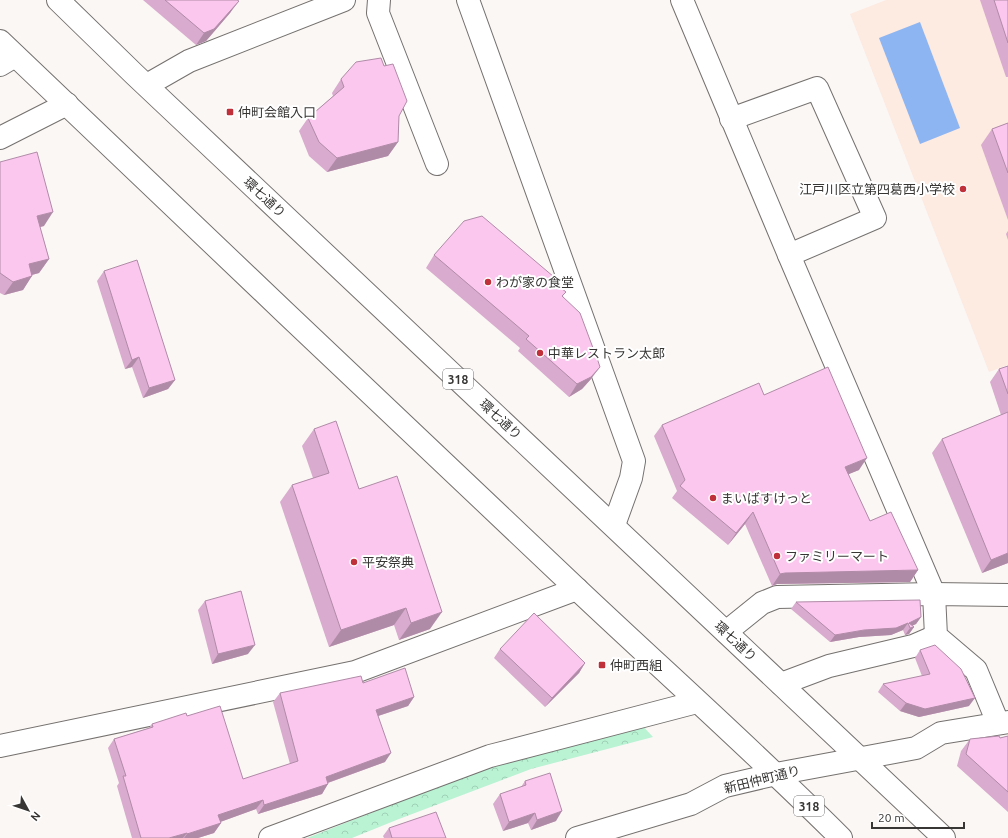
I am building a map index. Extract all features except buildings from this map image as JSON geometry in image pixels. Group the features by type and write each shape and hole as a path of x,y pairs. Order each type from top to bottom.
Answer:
{"street":[{"path":"147,85 189,61 344,0"},
{"path":"379,0 378,13 437,164"},
{"path":"468,0 634,461 631,478 614,525"},
{"path":"682,0 731,119 934,594 936,636 976,670 1003,722"},
{"name":"環七通り","path":"67,3 147,85 944,838"},
{"name":"318","path":"5,54 67,104 577,589 776,774 841,838"},
{"path":"731,119 817,88 875,218 789,255"},
{"path":"0,138 67,104"},
{"path":"0,746 355,672 577,589"},
{"path":"726,632 762,602 777,597 934,594 1008,595"},
{"path":"781,684 829,666 913,646 936,636"},
{"path":"270,838 490,756 697,702"},
{"name":"新田仲町通り","path":"577,838 691,804 725,786 776,774 916,748 941,734 1003,722"}],"shaded area":[{"name":"江戸川区立第四葛西小学校","path":"886,0 1008,0 1008,365 989,372 850,14"}],"green space":[{"path":"640,723 653,737 531,769 352,838 307,838 493,765"}],"water":[{"path":"920,22 960,128 920,144 879,38"}],"place":[{"name":"仲町会館入口","path":"230,112"},
{"name":"江戸川区立第四葛西小学校","path":"963,189"},
{"name":"わが家の食堂","path":"488,282"},
{"name":"中華レストラン太郎","path":"540,353"},
{"name":"まいばすけっと","path":"713,498"},
{"name":"ファミリーマート","path":"777,556"},
{"name":"平安祭典","path":"354,562"},
{"name":"仲町西組","path":"602,665"}]}
